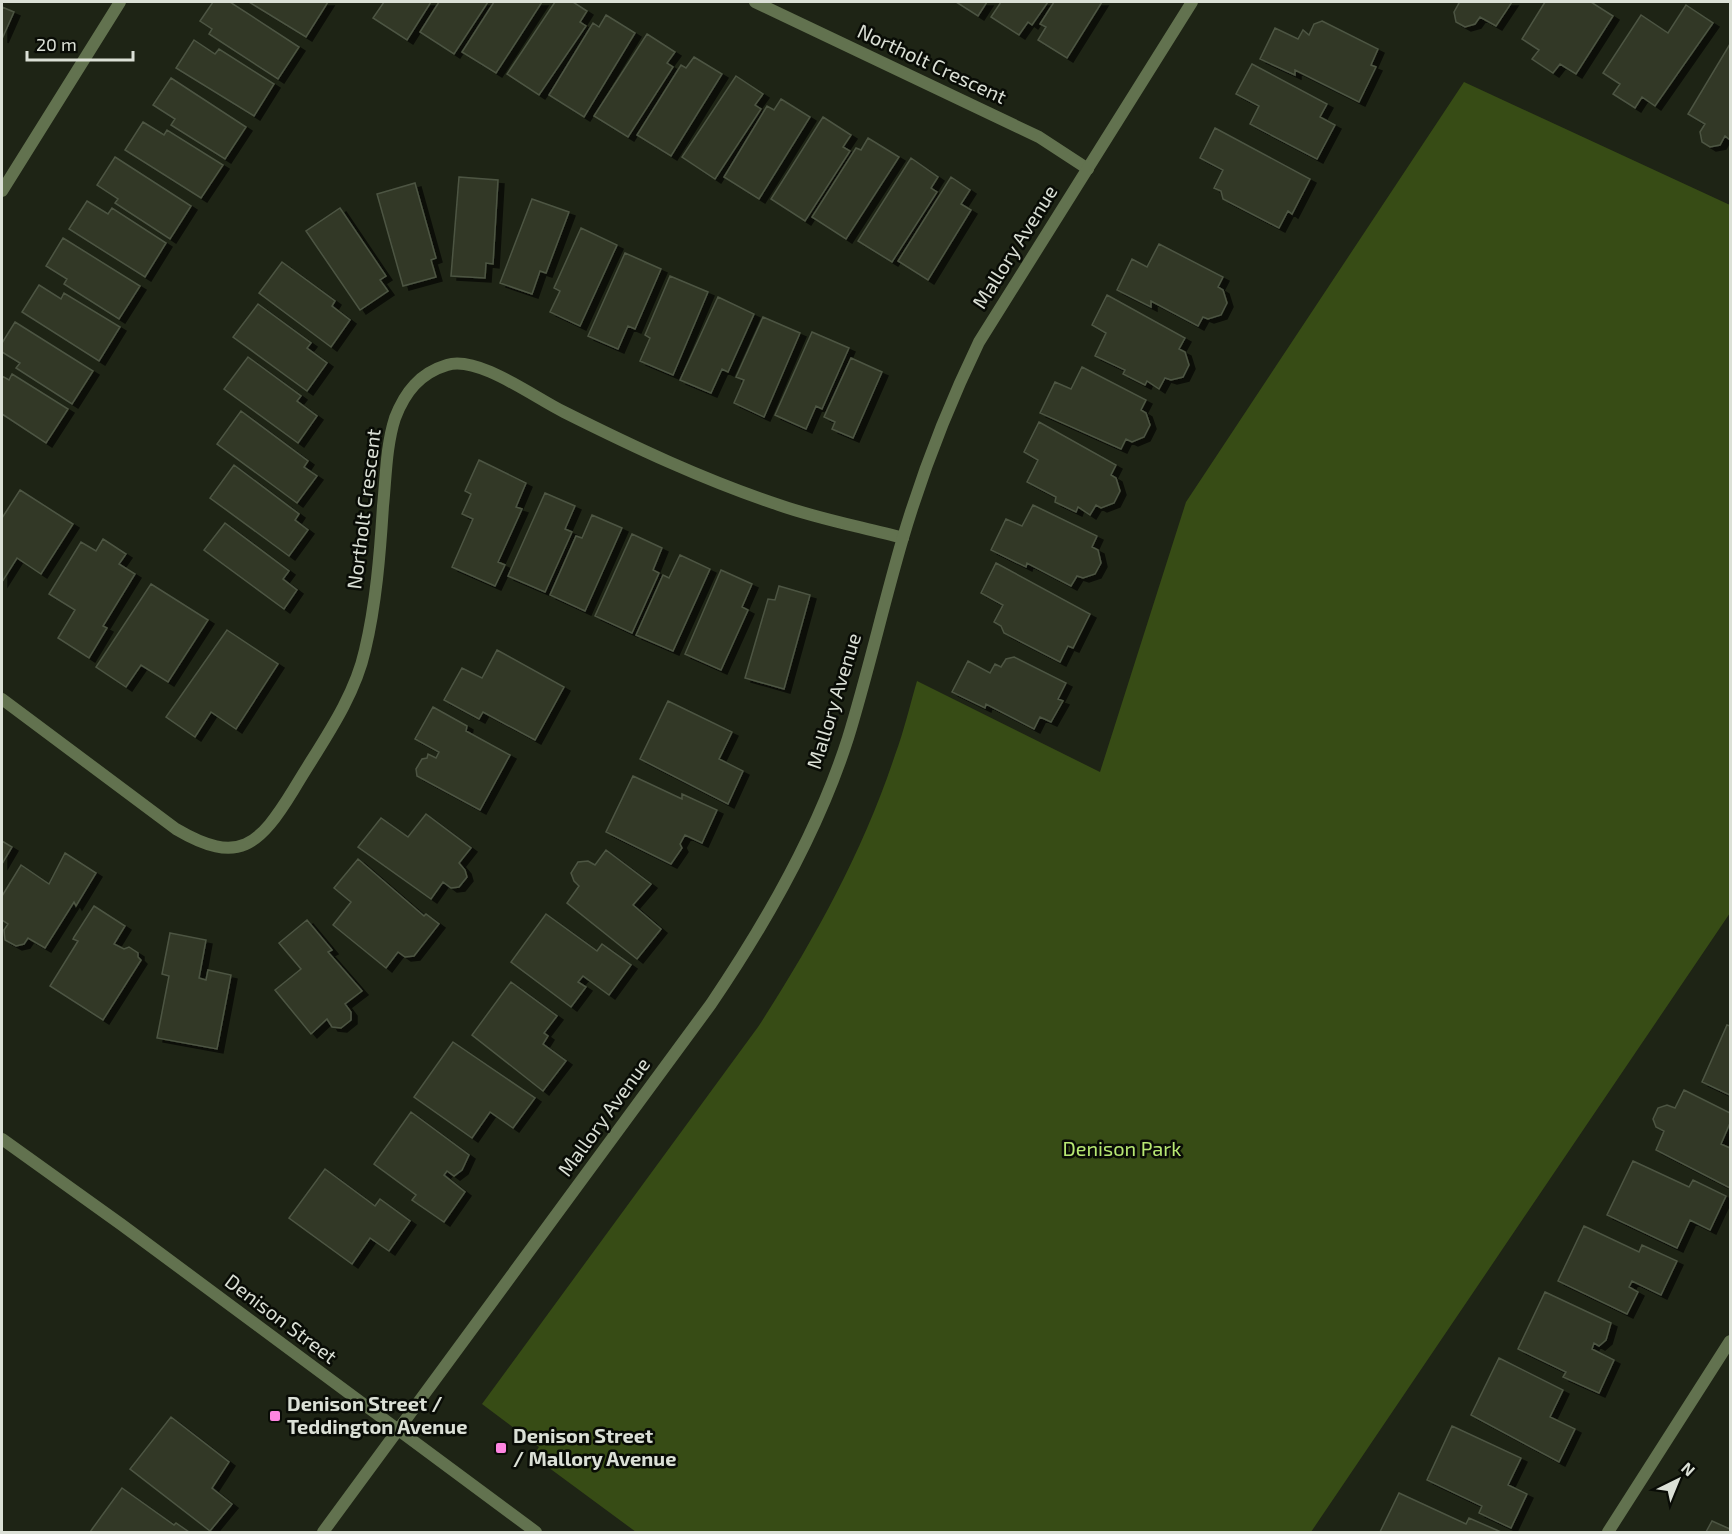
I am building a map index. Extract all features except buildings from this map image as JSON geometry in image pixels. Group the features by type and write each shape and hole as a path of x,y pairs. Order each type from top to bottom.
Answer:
{"street":[{"path":"2,191 120,2"},
{"name":"Northolt Crescent","path":"755,2 1039,137 1088,169"},
{"name":"Mallory Avenue","path":"323,1533 711,1004 768,916 812,827 847,738 903,538 942,425 979,342 1192,2"},
{"name":"Northolt Crescent","path":"2,699 176,829 199,843 222,849 253,843 276,818 337,718 355,683 365,651 381,542 387,459 394,421 405,394 424,375 450,363 480,367 561,411 682,469 781,506 903,538"},
{"name":"Denison Street","path":"2,1139 122,1225 536,1533"},
{"path":"1608,1533 1731,1341"}],"green space":[{"name":"Denison Park","path":"1464,82 1730,205 1730,913 1311,1532 636,1532 533,1456 539,1447 482,1404 758,1027 798,962 835,895 868,826 898,746 917,681 1100,772 1186,502"}],"place":[{"name":"Denison Street / Teddington Avenue","path":"275,1416"},
{"name":"Denison Street / Mallory Avenue","path":"501,1448"}]}
